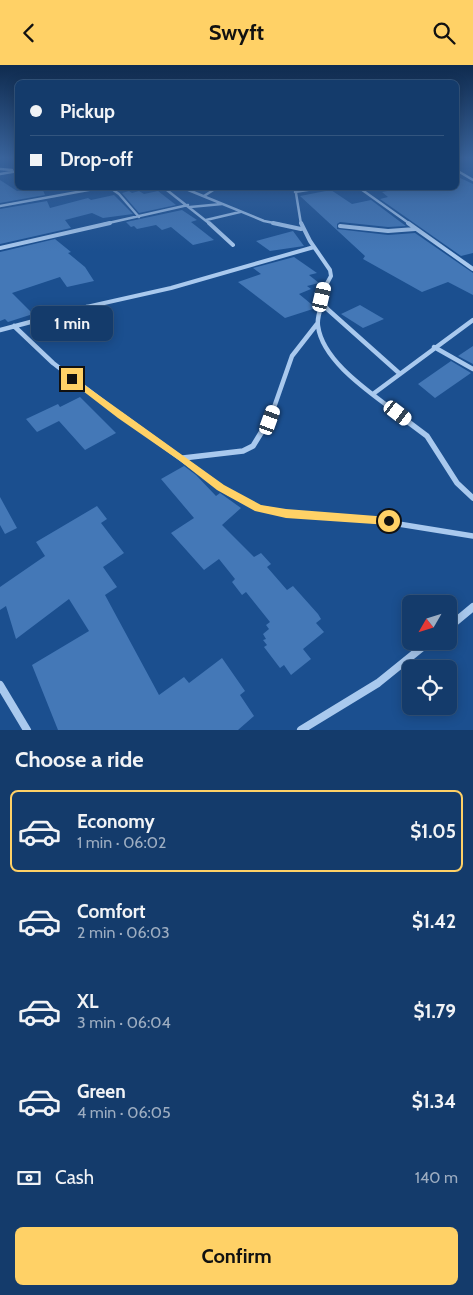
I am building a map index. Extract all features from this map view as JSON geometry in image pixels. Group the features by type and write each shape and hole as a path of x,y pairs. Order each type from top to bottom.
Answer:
{"street":[{"path":"0,206 88,190"},
{"path":"113,190 120,195 139,217"},
{"path":"167,190 206,220 233,245"},
{"path":"187,190 264,221 301,229"},
{"path":"204,196 213,190"},
{"path":"295,190 296,211 301,229 330,270 331,276 325,287 318,324 322,343 335,360 373,395 427,436 457,483 473,498"},
{"path":"362,190 473,269"},
{"path":"0,248 189,206 223,204"},
{"path":"206,220 240,212"},
{"path":"340,226 388,231 416,229"},
{"path":"0,330 171,288 314,247"},
{"path":"322,304 400,373"},
{"path":"373,395 434,347 473,320"},
{"path":"183,459 243,451 253,446 270,420 292,356 318,324"},
{"path":"14,326 35,349 120,416 220,487 259,508 286,513 389,521 473,536"},
{"path":"434,347 473,369"},
{"path":"458,620 473,607"},
{"path":"301,730 378,683 419,650"},
{"path":"0,685 27,730"}],"building":[{"path":"0,189 14,189 17,191 43,190 45,195 0,203"},
{"path":"473,189 473,253 461,256 380,199 388,197 382,192 393,190"},
{"path":"331,190 352,204 371,200 406,226 388,227 340,222 337,224 337,229 388,235 415,233 473,273 473,295 448,282 422,292 363,259 365,256 300,196"},
{"path":"129,191 132,193 139,191 144,194 158,191 176,205 139,213 122,193"},
{"path":"114,195 133,214 103,218 92,213 65,220 71,228 0,244 0,209 47,201 50,208 88,198 91,200"},
{"path":"182,210 197,220 191,222 214,240 193,245 171,227 162,230 156,225 137,229 134,226 131,227 126,222"},
{"path":"293,231 304,246 270,251 256,241"},
{"path":"55,239 85,267 94,281 67,287 60,277 12,293 33,314 8,322 5,319 0,321 0,252"},
{"path":"294,257 317,273 309,275 319,283 307,286 311,289 299,294 316,308 285,318 238,282 261,274 253,268"},
{"path":"360,305 384,319 363,328 341,314"},
{"path":"473,346 473,364 458,356"},
{"path":"451,361 471,373 435,398 418,384"},
{"path":"80,397 116,433 85,450 59,421 37,432 26,419 58,404 60,407"},
{"path":"184,466 196,475 216,496 220,493 241,508 222,525 254,557 261,553 271,564 267,567 287,590 293,586 321,619 316,623 324,632 303,649 311,659 291,675 284,665 280,668 264,647 267,645 263,640 266,639 263,634 269,629 266,625 270,622 246,592 242,595 232,582 235,579 219,559 204,570 171,533 194,518 161,479"},
{"path":"0,497 17,528 5,534 0,525"},
{"path":"97,506 107,519 101,523 124,553 103,567 117,587 105,595 159,695 184,677 189,683 222,658 245,691 240,695 254,716 238,730 58,730 32,665 89,631 69,599 16,639 6,606 0,610 0,587 45,556 36,542"}],"route":[{"path":"72,379 120,416 220,487 259,508 286,513 389,521"}]}
